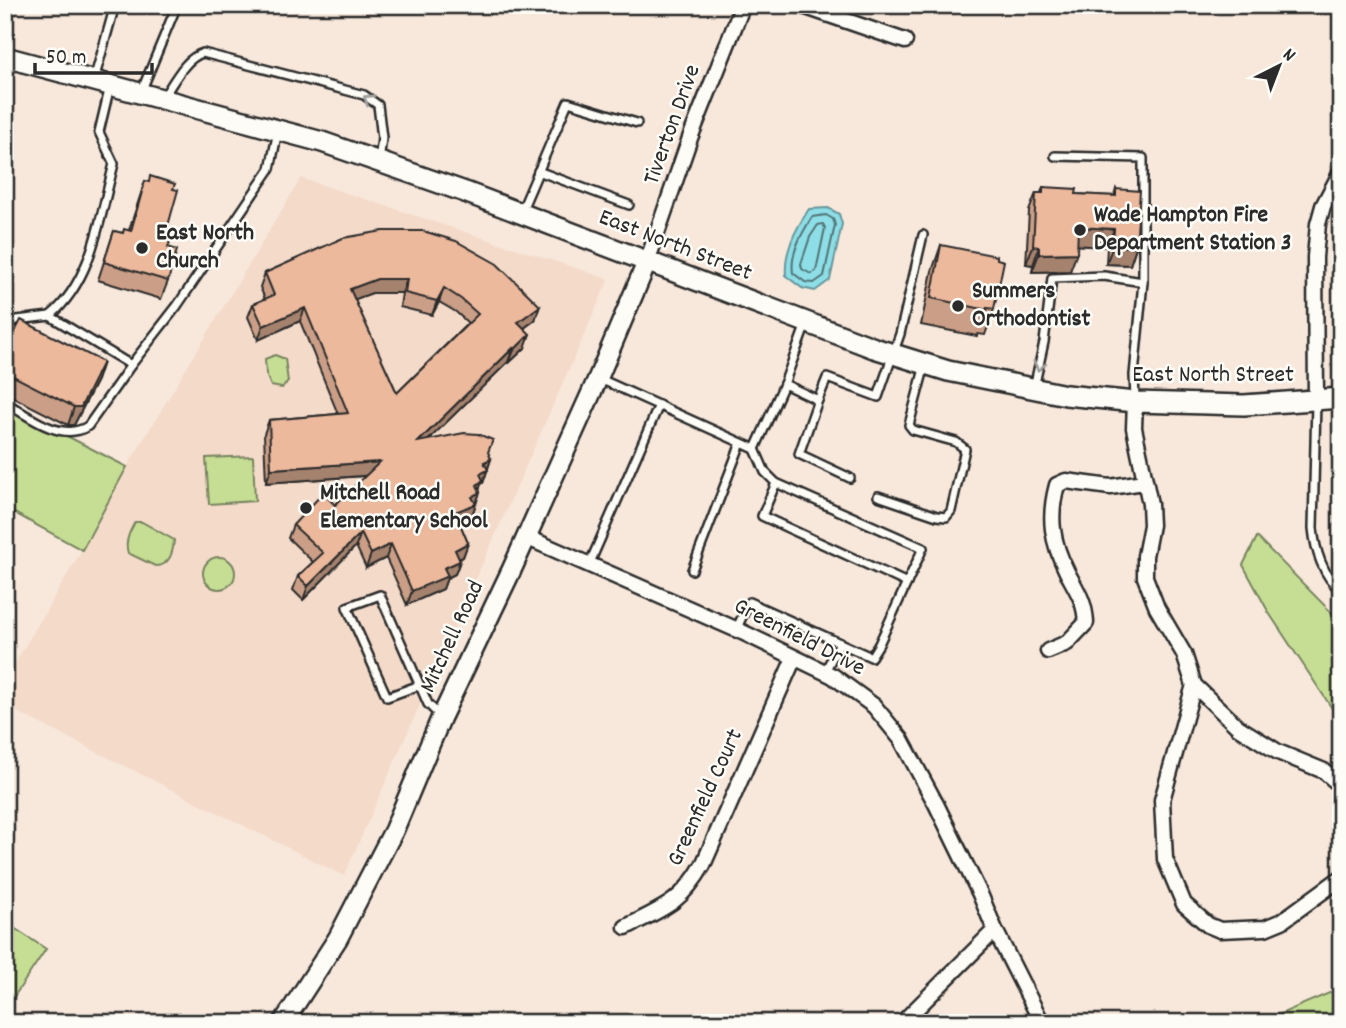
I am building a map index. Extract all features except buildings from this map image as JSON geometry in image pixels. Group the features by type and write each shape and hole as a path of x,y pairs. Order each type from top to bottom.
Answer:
{"main road":[{"name":"East North Street","path":"5,57 279,130 379,161 894,354 971,376 1033,389 1135,402 1244,405 1341,398"}],"street":[{"name":"Tiverton Drive","path":"647,262 690,138 743,5"},
{"path":"800,5 905,41"},
{"path":"1315,401 1315,257 1318,224 1323,205 1341,172"},
{"name":"Mitchell Road","path":"284,1023 338,939 394,830 442,718 598,378 647,262"},
{"path":"1135,402 1134,428 1150,504 1151,525 1144,577 1157,608 1184,654 1194,685 1238,727 1278,752 1324,771 1341,786"},
{"path":"1048,651 1067,642 1086,623 1085,607 1065,568 1051,530 1051,510 1057,485 1066,481 1110,487 1144,482"},
{"name":"Greenfield Drive","path":"526,537 794,658 853,689 874,706 901,739 936,804 1042,1023"},
{"name":"Greenfield Court","path":"626,927 670,905 691,886 703,865 794,658"},
{"path":"1194,685 1162,800 1165,859 1184,904 1208,925 1220,930 1265,928 1282,921 1341,878"},
{"path":"902,1023 995,930"}],"lane":[{"path":"5,324 50,316 66,303 84,272 114,164 99,132 102,83 115,5"},
{"path":"141,92 177,5"},
{"path":"163,98 192,58 203,53 364,95 378,105 382,138 379,161"},
{"path":"520,214 568,102 637,123"},
{"path":"5,402 63,432 80,431 88,426 177,306 270,169 279,130"},
{"path":"1055,156 1143,159 1143,282 1134,375 1135,402"},
{"path":"538,171 629,205"},
{"path":"850,478 799,454 827,378 878,397 894,354 923,235"},
{"path":"1033,389 1044,342 1052,278 1104,276 1143,282"},
{"path":"50,316 131,365"},
{"path":"755,449 784,384 807,322"},
{"path":"878,496 937,516 946,517 950,511 965,449 956,442 913,430 909,425 926,364"},
{"path":"598,378 755,449 765,472 776,483 923,548 871,657 749,602 736,630"},
{"path":"784,384 818,400"},
{"path":"1315,401 1315,548 1323,566 1341,592"},
{"path":"589,565 659,405"},
{"path":"692,569 741,443"},
{"path":"776,483 762,516 907,583"},
{"path":"420,685 387,697 347,607 380,595 420,685 428,704 442,718"},
{"path":"824,673 840,643"}],"shaded area":[{"name":"Mitchell Road Elementary School","path":"301,178 609,279 344,876 5,706 5,680 82,550 127,467"}],"green space":[{"path":"275,355 285,359 288,382 282,388 271,386 266,374 265,359"},
{"path":"5,404 127,467 82,550 5,508"},
{"path":"253,456 255,501 209,504 206,458"},
{"path":"135,522 142,522 174,540 172,554 164,564 155,566 128,553 127,541"},
{"path":"1257,537 1341,625 1341,722 1269,613 1243,565"},
{"path":"219,557 230,562 235,573 230,584 219,589 208,584 203,573 208,562"},
{"path":"5,922 46,949 5,1010"},
{"path":"1341,988 1341,1023 1259,1023"}],"water":[{"path":"828,208 839,214 842,224 830,280 815,291 802,288 786,276 789,249 809,209"}],"place":[{"name":"Wade Hampton Fire Department Station 3","path":"1080,230"},
{"name":"East North Church","path":"142,248"},
{"name":"Summers Orthodontist","path":"958,306"},
{"name":"Mitchell Road Elementary School","path":"306,508"}]}
